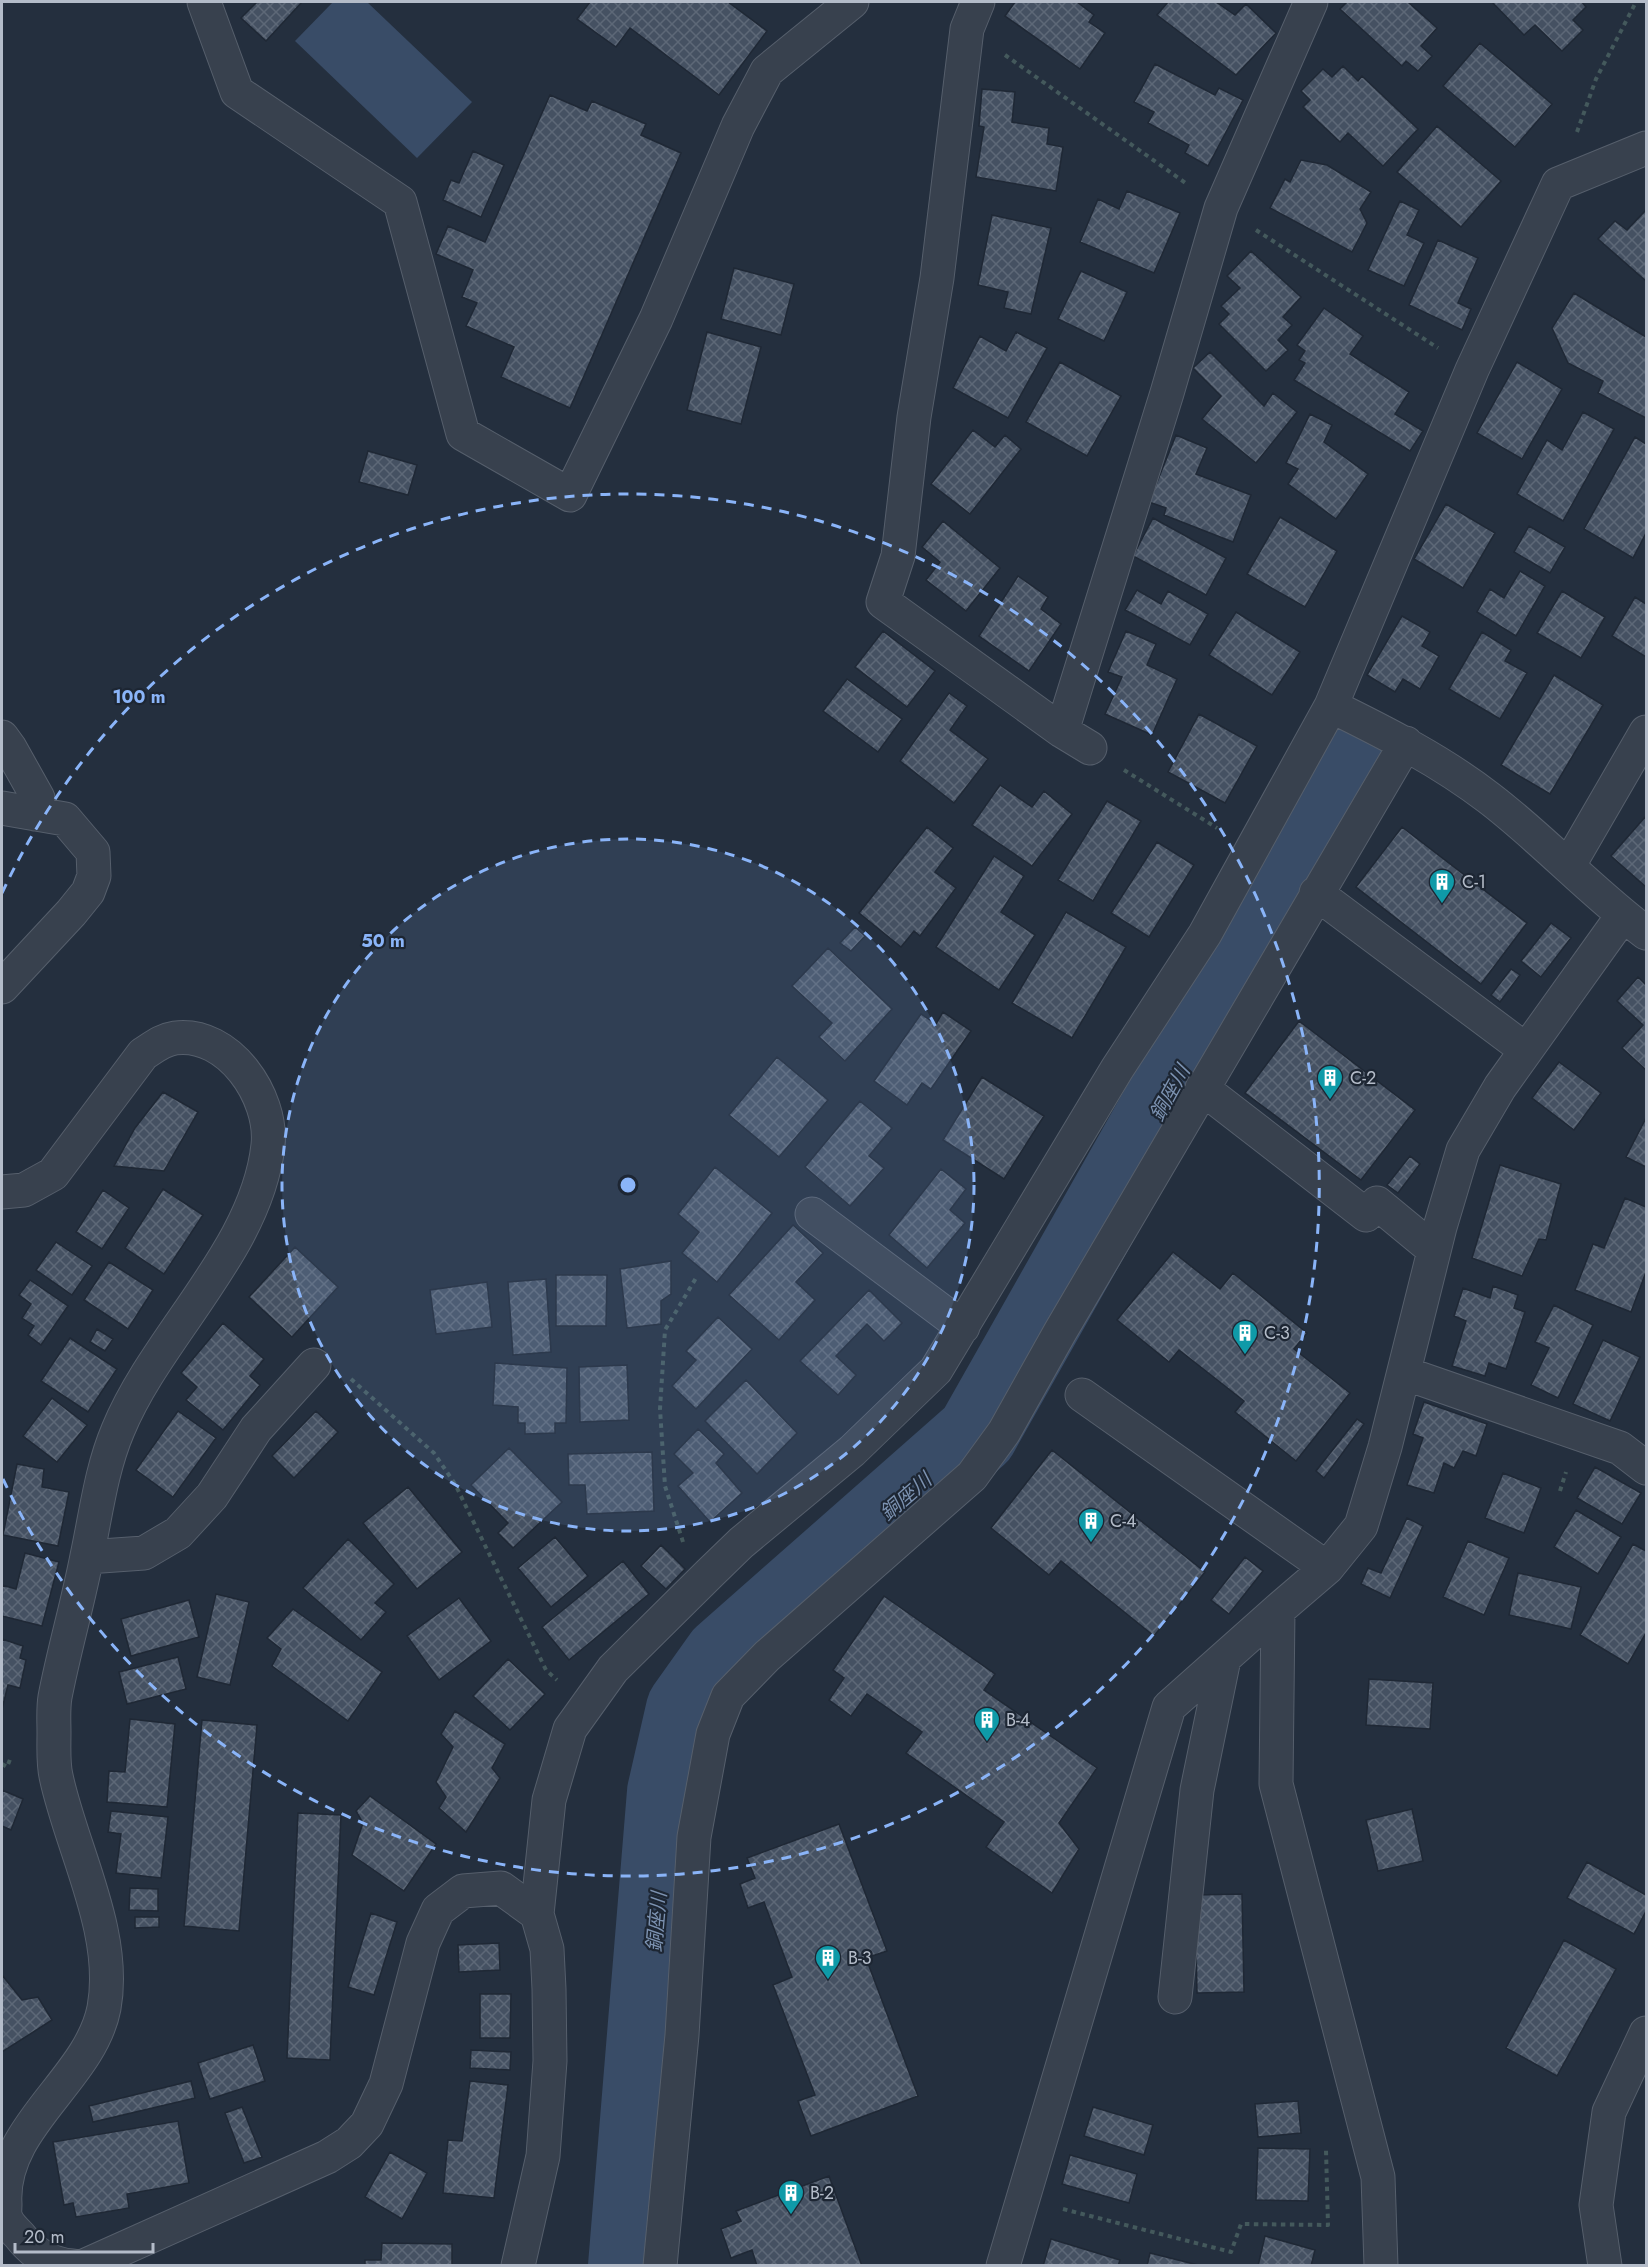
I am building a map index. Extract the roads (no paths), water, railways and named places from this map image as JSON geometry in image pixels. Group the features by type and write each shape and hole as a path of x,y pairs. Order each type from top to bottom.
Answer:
{"street":[{"path":"204,2 237,92 400,202 463,434 570,495 656,320 738,126 767,71 852,2"},
{"path":"1062,731 1167,393 1221,208 1311,2"},
{"path":"972,15 937,278 915,417 898,556 883,602 1062,731 1090,748"},
{"path":"518,2265 543,2156 550,2061 548,1948 537,1914 549,1800 570,1729 613,1669 709,1574 741,1543 852,1451 936,1370 1117,1069 1205,934 1253,851 1331,706 1472,370 1558,184 1647,148"},
{"path":"1003,2265 1025,2200 1169,1707 1327,1568 1361,1526 1463,1150 1500,1087 1526,1050 1635,924 1489,798 1406,743 1331,706"},
{"path":"1569,865 1647,732"},
{"path":"2,737 38,798 35,814"},
{"path":"660,2265 682,2035 694,1837 712,1734 728,1696 767,1656 972,1476 1004,1432 1202,1088 1406,743"},
{"path":"2,808 65,819 93,852 94,876 88,892 71,913 2,987"},
{"path":"1316,893 1526,1050"},
{"path":"2,1192 24,1190 53,1174 143,1054 161,1042 178,1037 200,1041 226,1052 253,1085 265,1110 269,1141 263,1173 249,1210 219,1266 141,1383 117,1431 104,1472 54,1702 55,1772 97,1915 104,1959 105,2006 98,2028 86,2051 37,2117 14,2157 3,2183 4,2222 39,2256 61,2265 73,2265"},
{"path":"1202,1088 1366,1215 1377,1203 1434,1251"},
{"path":"813,1214 963,1327"},
{"path":"87,1557 144,1553 178,1533 212,1496 256,1429 314,1365"},
{"path":"1404,1374 1620,1448 1647,1468"},
{"path":"1082,1395 1327,1568"},
{"path":"1278,1610 1276,1784 1378,2177 1382,2265"},
{"path":"1175,1997 1197,1790 1224,1659"},
{"path":"84,2265 327,2157 349,2143 367,2124 386,2084 423,1943 438,1910 463,1891 501,1888 537,1914"},
{"path":"1605,2265 1596,2205 1609,2112 1647,2033"}],"water":[{"path":"333,2 367,2 472,102 417,158 295,41"}],"waterway":[{"name":"銅座川","path":"629,2266 668,1792 687,1709 724,1657 977,1434 1357,762"}],"place":[{"name":"C-1","path":"1442,905"},
{"name":"C-2","path":"1330,1101"},
{"name":"C-3","path":"1245,1356"},
{"name":"C-4","path":"1091,1544"},
{"name":"B-4","path":"987,1743"},
{"name":"B-3","path":"828,1981"},
{"name":"B-2","path":"791,2216"}]}
